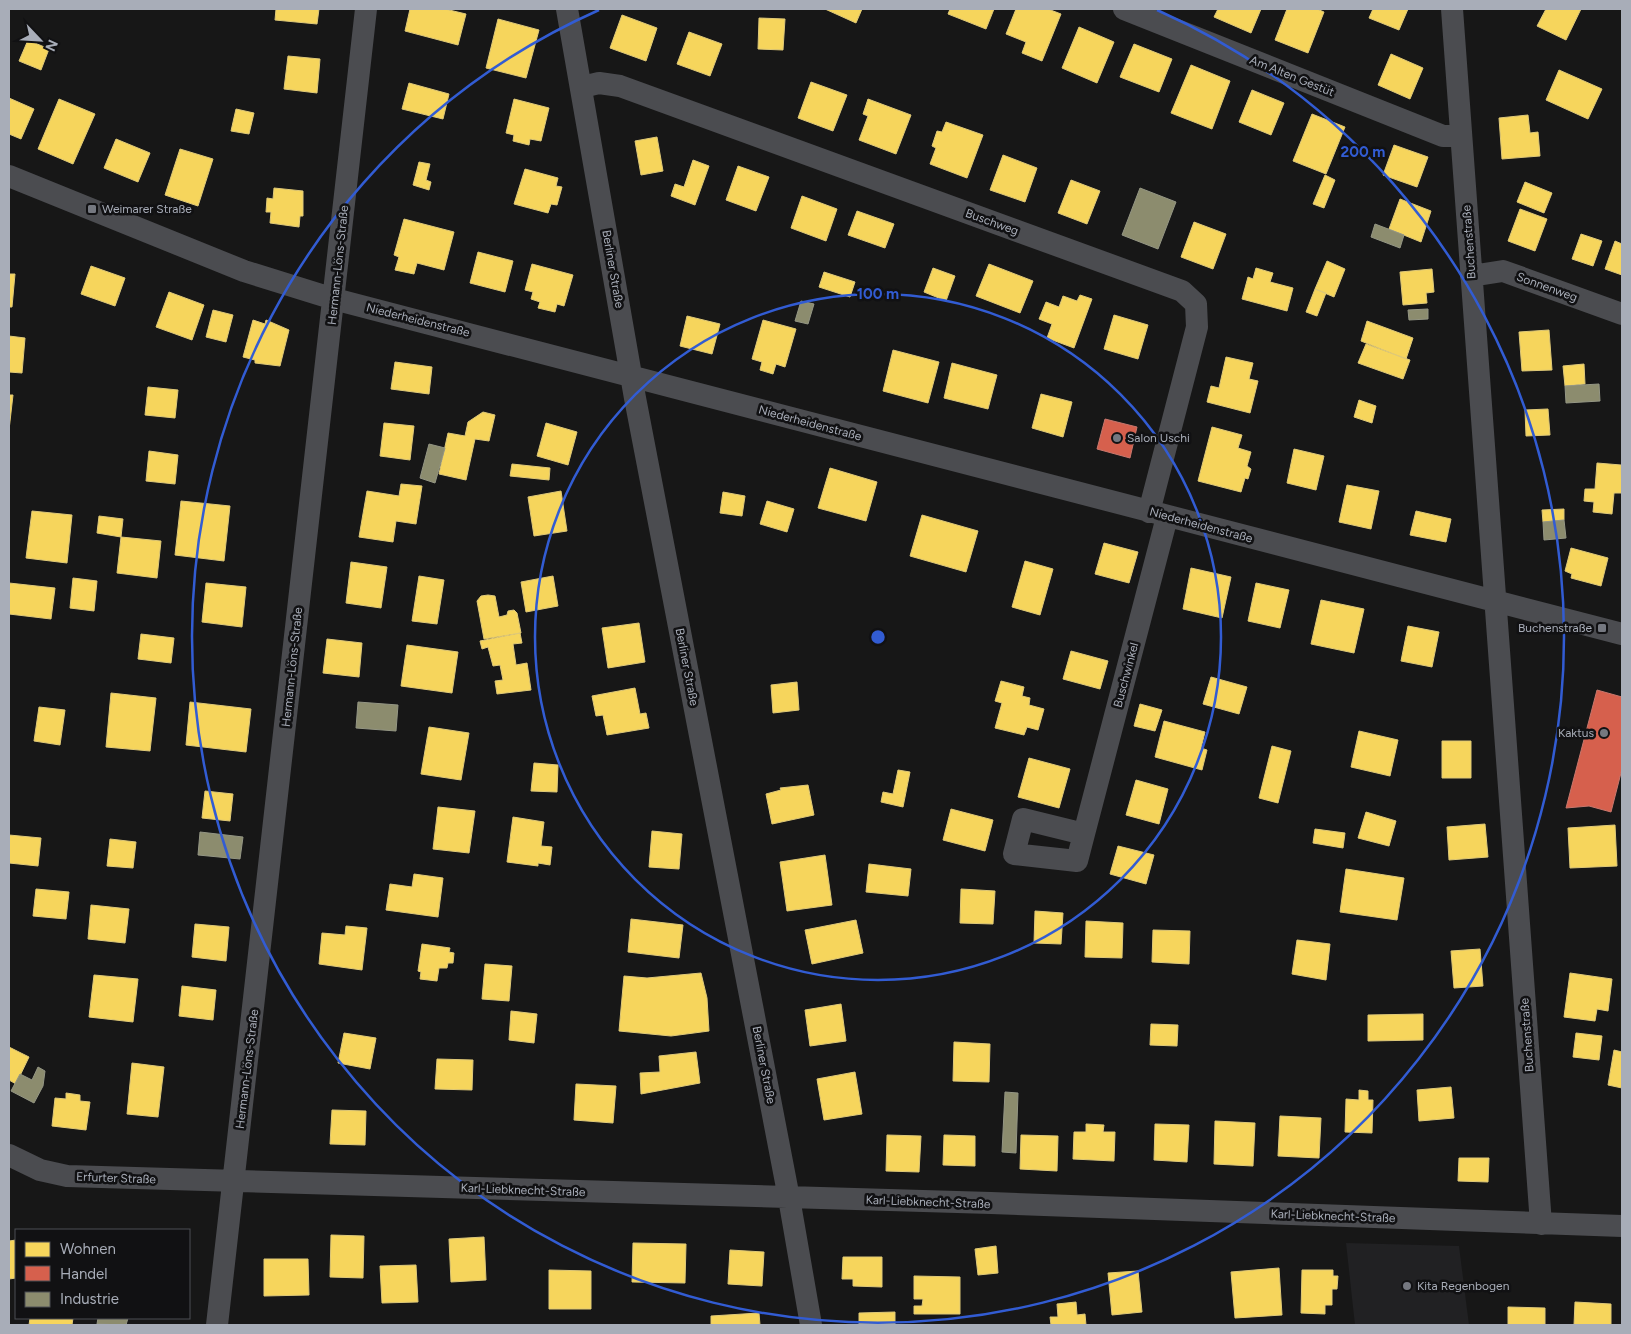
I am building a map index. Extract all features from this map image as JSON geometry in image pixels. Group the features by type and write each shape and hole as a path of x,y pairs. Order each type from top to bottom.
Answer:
{"street":[{"name":"Hermann-Löns-Straße","path":"217,1325 366,9"},
{"name":"Berliner Straße","path":"567,9 632,375 789,1198 811,1325"},
{"name":"Am Alten Gestüt","path":"1124,9 1442,136 1461,136"},
{"name":"Buchenstraße","path":"1452,9 1541,1224"},
{"name":"Buschweg","path":"582,87 598,83 620,86 1182,291 1196,304 1197,327 1158,514"},
{"name":"Niederheidenstraße","path":"9,176 244,271 334,299 1622,634"},
{"name":"Sonnenweg","path":"1471,276 1503,271 1622,314"},
{"name":"Buschwinkel","path":"1084,834 1158,514"},
{"name":"Erfurter Straße","path":"12,1163 67,1176 234,1182"},
{"name":"Karl-Liebknecht-Straße","path":"234,1182 991,1203 1622,1226"}],"shaded area":[{"name":"Kita Regenbogen","path":"1346,1243 1459,1246 1469,1325 1355,1325"}],"building: Wohnen":[{"path":"276,9 319,9 317,24 275,20"},
{"path":"410,9 445,9 466,14 458,45 405,31"},
{"path":"825,9 862,9 856,23"},
{"path":"950,9 994,9 986,29 948,14"},
{"path":"1016,9 1048,9 1061,14 1042,61 1022,53 1026,42 1006,34"},
{"path":"1218,9 1261,9 1251,33 1214,17"},
{"path":"1287,9 1317,9 1324,12 1308,53 1275,40"},
{"path":"1373,9 1408,9 1399,30 1369,18"},
{"path":"1546,9 1581,9 1566,40 1537,26"},
{"path":"622,15 657,28 646,61 610,48"},
{"path":"759,18 785,19 783,50 758,49"},
{"path":"498,19 539,30 526,78 486,68"},
{"path":"1079,27 1114,42 1097,83 1062,68"},
{"path":"689,32 722,44 710,76 677,64"},
{"path":"28,40 49,49 41,70 19,61"},
{"path":"1134,44 1172,59 1159,92 1120,77"},
{"path":"1391,54 1423,68 1410,99 1378,85"},
{"path":"288,56 320,59 317,93 284,89"},
{"path":"1191,65 1230,81 1212,129 1171,113"},
{"path":"1559,70 1602,89 1588,119 1546,100"},
{"path":"811,82 847,95 833,131 798,118"},
{"path":"409,83 449,94 443,119 402,109"},
{"path":"1252,90 1284,103 1271,135 1239,122"},
{"path":"9,98 34,109 21,139 9,134"},
{"path":"59,99 95,114 73,164 38,149"},
{"path":"514,99 549,108 541,141 530,139 529,145 513,141 514,135 506,133"},
{"path":"868,99 911,115 896,154 859,140 868,116 863,114"},
{"path":"236,109 254,113 249,134 231,131"},
{"path":"1312,114 1345,127 1326,174 1293,161"},
{"path":"1528,115 1530,133 1538,132 1540,156 1502,159 1499,118"},
{"path":"946,122 983,135 967,178 930,164 936,148 932,146 937,131 942,132"},
{"path":"657,137 663,171 641,175 635,141"},
{"path":"116,139 150,153 138,182 104,168"},
{"path":"1394,145 1428,157 1417,187 1383,175"},
{"path":"180,149 213,159 198,206 165,195"},
{"path":"1003,155 1037,168 1025,202 990,190"},
{"path":"693,160 709,166 695,205 671,196 675,184 684,187"},
{"path":"419,162 430,164 426,180 431,182 429,190 413,185"},
{"path":"738,166 769,177 756,211 726,200"},
{"path":"525,169 558,178 556,186 562,187 557,205 551,204 548,213 514,204"},
{"path":"1325,175 1335,180 1324,208 1313,204"},
{"path":"1071,180 1100,191 1087,224 1058,213"},
{"path":"1525,182 1552,193 1544,213 1517,202"},
{"path":"274,188 303,191 303,216 300,216 299,227 270,223 271,212 266,212 267,198 273,199"},
{"path":"802,196 837,209 826,241 791,228"},
{"path":"1400,199 1431,211 1421,242 1389,229"},
{"path":"1520,209 1547,219 1535,251 1508,241"},
{"path":"857,211 894,224 885,248 848,235"},
{"path":"404,219 454,232 444,270 417,263 414,274 395,270 399,257 394,255"},
{"path":"1194,222 1226,234 1213,269 1181,257"},
{"path":"1581,234 1602,241 1593,266 1572,259"},
{"path":"1615,241 1622,244 1622,275 1605,269"},
{"path":"478,252 513,261 505,292 470,283"},
{"path":"1327,261 1345,269 1334,297 1315,289"},
{"path":"532,264 573,275 564,306 557,304 555,312 538,308 540,302 531,299 533,292 525,290"},
{"path":"989,264 1033,281 1020,313 976,296"},
{"path":"91,266 125,278 115,306 81,294"},
{"path":"933,268 955,276 946,301 924,292"},
{"path":"1256,268 1273,273 1270,282 1293,288 1287,311 1242,299 1248,277 1253,279"},
{"path":"1432,269 1434,292 1426,293 1427,303 1403,305 1400,272"},
{"path":"824,272 855,282 850,297 819,287"},
{"path":"9,274 15,274 12,307 9,307"},
{"path":"1315,289 1326,293 1317,316 1306,312"},
{"path":"169,292 204,305 192,340 156,327"},
{"path":"1080,295 1092,299 1074,348 1047,338 1052,324 1039,319 1046,302 1059,307 1063,296 1077,301"},
{"path":"213,310 233,315 226,342 206,337"},
{"path":"1114,315 1148,325 1138,359 1104,349"},
{"path":"687,316 720,324 712,354 680,346"},
{"path":"253,320 265,324 266,320 289,330 280,366 255,363 255,360 243,357"},
{"path":"763,320 796,329 785,367 776,364 773,374 760,370 762,362 752,359"},
{"path":"1367,321 1413,338 1406,359 1361,341"},
{"path":"1549,330 1552,370 1522,371 1519,332"},
{"path":"9,336 25,338 22,373 9,372"},
{"path":"1366,344 1410,360 1403,379 1358,363"},
{"path":"893,350 939,362 928,403 883,391"},
{"path":"1226,357 1253,363 1249,379 1258,381 1250,413 1207,402 1211,386 1219,388"},
{"path":"395,362 432,367 429,394 391,389"},
{"path":"952,363 997,375 988,409 944,398"},
{"path":"1584,364 1585,384 1565,386 1563,366"},
{"path":"148,387 178,390 175,418 145,415"},
{"path":"1041,394 1072,402 1063,437 1032,428"},
{"path":"9,395 13,395 9,430"},
{"path":"1359,400 1376,406 1372,423 1354,417"},
{"path":"1548,409 1550,435 1526,436 1525,410"},
{"path":"483,412 495,415 489,441 475,439 466,480 439,474 448,433 465,436 468,422"},
{"path":"384,423 414,426 410,460 380,456"},
{"path":"546,423 577,432 568,465 537,456"},
{"path":"1212,427 1242,435 1238,448 1251,452 1247,466 1251,469 1248,479 1245,478 1241,492 1198,481"},
{"path":"1294,449 1324,456 1316,490 1287,483"},
{"path":"149,451 178,455 175,484 146,481"},
{"path":"1597,463 1621,465 1622,493 1614,493 1612,514 1593,512 1594,502 1584,501 1585,489 1595,489"},
{"path":"512,464 550,468 549,480 510,476"},
{"path":"830,468 877,482 866,521 818,508"},
{"path":"401,484 422,486 416,524 396,521 393,542 359,537 367,491 399,496"},
{"path":"1347,485 1379,491 1371,529 1339,522"},
{"path":"561,491 567,531 534,536 528,497"},
{"path":"723,492 745,496 742,516 720,513"},
{"path":"181,501 230,506 224,561 175,555"},
{"path":"767,501 794,509 787,532 760,524"},
{"path":"1564,509 1564,520 1543,522 1542,510"},
{"path":"32,511 72,515 67,563 26,558"},
{"path":"1416,511 1451,519 1446,542 1410,535"},
{"path":"922,515 978,531 966,572 910,556"},
{"path":"99,516 123,519 121,537 97,533"},
{"path":"121,537 161,541 157,578 117,573"},
{"path":"1104,543 1138,552 1129,583 1095,574"},
{"path":"1571,548 1608,558 1601,586 1571,578 1572,574 1565,571"},
{"path":"1025,561 1053,569 1040,615 1012,607"},
{"path":"351,562 387,567 381,608 346,603"},
{"path":"1191,568 1231,577 1222,618 1183,609"},
{"path":"419,576 444,580 437,624 412,621"},
{"path":"553,576 558,606 526,612 521,582"},
{"path":"73,578 97,581 94,611 70,608"},
{"path":"9,583 55,588 51,619 9,614"},
{"path":"206,583 246,587 242,627 202,622"},
{"path":"1256,583 1289,590 1280,628 1248,621"},
{"path":"481,596 495,596 499,617 507,615 508,611 514,610 517,613 521,633 484,639 477,601"},
{"path":"1321,600 1364,609 1354,653 1311,644"},
{"path":"639,623 645,662 608,668 602,628"},
{"path":"1408,626 1439,632 1432,667 1401,661"},
{"path":"520,633 522,643 513,644 516,665 527,663 531,690 497,694 495,681 503,680 500,665 493,666 488,647 482,649 480,641"},
{"path":"141,634 174,638 171,663 138,659"},
{"path":"327,639 362,643 359,677 323,673"},
{"path":"407,645 458,652 452,693 401,686"},
{"path":"1071,651 1108,661 1100,689 1063,679"},
{"path":"1211,677 1247,687 1239,714 1203,704"},
{"path":"1001,681 1024,687 1022,696 1030,698 1029,705 1044,709 1038,730 1027,727 1024,735 995,728 1002,703 995,701"},
{"path":"797,682 799,710 773,713 771,685"},
{"path":"635,688 640,714 646,713 649,728 607,735 603,715 596,716 592,696"},
{"path":"111,693 156,698 150,751 106,747"},
{"path":"190,702 251,709 246,752 186,745"},
{"path":"1140,704 1162,710 1155,731 1134,726"},
{"path":"39,707 65,710 60,745 34,741"},
{"path":"1164,721 1205,732 1201,748 1207,750 1202,770 1155,757"},
{"path":"429,727 469,733 461,780 421,774"},
{"path":"1359,731 1398,740 1390,776 1351,767"},
{"path":"1442,741 1471,741 1471,778 1442,778"},
{"path":"1272,746 1291,751 1278,803 1259,798"},
{"path":"1029,758 1070,769 1059,808 1018,797"},
{"path":"534,763 558,765 557,792 531,791"},
{"path":"898,770 910,772 903,807 881,802 883,792 893,794"},
{"path":"1136,780 1168,789 1159,824 1126,815"},
{"path":"808,785 814,815 772,824 766,794 781,790 780,788"},
{"path":"205,791 233,794 230,821 202,818"},
{"path":"438,807 475,811 469,853 433,849"},
{"path":"951,809 993,820 985,851 943,840"},
{"path":"1366,812 1396,821 1389,846 1358,838"},
{"path":"513,817 544,822 541,846 552,847 550,865 538,863 538,866 507,862"},
{"path":"1485,824 1488,857 1449,860 1447,827"},
{"path":"1615,825 1617,866 1570,868 1568,828"},
{"path":"1315,829 1345,833 1343,848 1313,843"},
{"path":"652,831 682,834 679,869 649,867"},
{"path":"9,835 41,838 38,866 9,863"},
{"path":"110,839 136,842 133,868 107,866"},
{"path":"1118,846 1154,855 1146,884 1110,874"},
{"path":"825,855 832,905 787,911 780,862"},
{"path":"869,864 911,869 908,896 866,892"},
{"path":"1346,869 1404,878 1397,920 1340,912"},
{"path":"414,874 443,878 438,917 386,910 390,884 412,887"},
{"path":"36,889 69,892 66,919 33,916"},
{"path":"961,889 995,891 993,924 960,923"},
{"path":"91,905 129,909 125,943 88,939"},
{"path":"1035,911 1063,913 1061,944 1034,943"},
{"path":"631,919 683,925 679,958 628,952"},
{"path":"856,920 863,953 812,964 805,930"},
{"path":"1086,921 1123,923 1122,958 1085,957"},
{"path":"195,924 229,927 226,961 192,957"},
{"path":"346,926 367,928 362,970 319,964 322,933 345,935"},
{"path":"1153,930 1190,931 1189,964 1152,962"},
{"path":"1297,940 1330,944 1326,980 1292,974"},
{"path":"422,944 450,948 449,952 454,953 453,963 448,963 447,968 439,968 437,981 420,979 421,972 418,971"},
{"path":"1480,949 1483,986 1454,988 1451,951"},
{"path":"485,964 512,966 509,1001 482,999"},
{"path":"701,973 707,998 709,1031 671,1036 619,1031 624,976 647,978"},
{"path":"1570,973 1612,979 1608,1011 1597,1009 1595,1021 1564,1017"},
{"path":"94,975 138,979 133,1022 89,1017"},
{"path":"182,986 216,990 213,1020 179,1016"},
{"path":"841,1004 846,1041 810,1046 805,1010"},
{"path":"511,1011 537,1014 534,1043 509,1040"},
{"path":"1423,1014 1423,1040 1368,1041 1368,1015"},
{"path":"1151,1024 1178,1025 1177,1046 1150,1045"},
{"path":"344,1033 376,1038 370,1069 338,1063"},
{"path":"1576,1033 1602,1036 1599,1060 1573,1057"},
{"path":"954,1042 990,1044 989,1082 953,1081"},
{"path":"9,1047 29,1057 16,1084 9,1080"},
{"path":"1614,1050 1622,1052 1622,1088 1608,1085"},
{"path":"696,1052 700,1083 641,1094 640,1073 660,1072 659,1056"},
{"path":"437,1059 473,1060 472,1090 435,1089"},
{"path":"132,1063 164,1067 158,1117 127,1114"},
{"path":"855,1072 862,1114 824,1120 817,1079"},
{"path":"576,1084 616,1086 613,1123 574,1120"},
{"path":"1451,1087 1454,1118 1419,1121 1417,1090"},
{"path":"1359,1090 1368,1091 1368,1100 1373,1100 1372,1133 1345,1132 1346,1099 1359,1100"},
{"path":"66,1093 80,1095 80,1101 90,1102 86,1130 52,1126 55,1098 66,1099"},
{"path":"332,1110 366,1111 365,1145 330,1144"},
{"path":"1280,1116 1321,1118 1319,1158 1278,1156"},
{"path":"1215,1121 1255,1123 1253,1166 1214,1164"},
{"path":"1086,1124 1104,1125 1103,1132 1115,1132 1114,1161 1073,1159 1074,1132 1086,1132"},
{"path":"1155,1124 1189,1125 1187,1162 1154,1160"},
{"path":"887,1135 921,1136 919,1172 886,1171"},
{"path":"944,1135 975,1136 975,1166 943,1165"},
{"path":"1021,1135 1058,1136 1057,1171 1020,1169"},
{"path":"1459,1158 1489,1158 1488,1182 1458,1181"},
{"path":"331,1235 364,1236 363,1278 330,1277"},
{"path":"484,1237 486,1280 451,1282 449,1239"},
{"path":"15,1240 15,1278 9,1279 9,1241"},
{"path":"633,1243 686,1244 685,1283 632,1282"},
{"path":"996,1246 998,1273 978,1275 975,1249"},
{"path":"730,1250 764,1252 762,1286 728,1284"},
{"path":"843,1257 882,1257 882,1287 853,1286 853,1279 842,1279"},
{"path":"264,1259 308,1259 309,1295 264,1296"},
{"path":"416,1265 418,1302 382,1303 380,1266"},
{"path":"1279,1268 1282,1315 1235,1318 1231,1272"},
{"path":"549,1270 591,1271 591,1309 549,1309"},
{"path":"1302,1270 1333,1270 1333,1276 1338,1276 1337,1289 1332,1289 1332,1305 1325,1305 1325,1314 1301,1313"},
{"path":"1138,1271 1142,1312 1112,1315 1108,1273"},
{"path":"914,1276 960,1277 960,1314 914,1314 914,1306 922,1306 923,1299 914,1299"},
{"path":"1076,1302 1077,1315 1085,1314 1086,1325 1051,1325 1050,1317 1058,1317 1057,1304"},
{"path":"1575,1302 1611,1304 1611,1325 1574,1325"},
{"path":"1508,1307 1545,1308 1545,1325 1508,1325"},
{"path":"895,1312 895,1324 859,1325 859,1313"},
{"path":"759,1313 760,1325 711,1325 711,1316"},
{"path":"30,1319 73,1319 72,1325 29,1325"}],"building: Handel":[{"name":"Salon Uschi","path":"1105,419 1137,427 1130,458 1097,449"},
{"name":"Kaktus","path":"1597,690 1622,697 1622,769 1611,812 1589,806 1566,808"}],"building: Industrie":[{"path":"1140,188 1176,202 1158,249 1122,235"},
{"path":"1375,224 1404,235 1400,248 1371,237"},
{"path":"801,301 814,304 808,324 795,321"},
{"path":"1428,309 1428,319 1409,320 1408,310"},
{"path":"1599,384 1600,401 1566,403 1565,386"},
{"path":"429,444 445,448 435,483 420,478"},
{"path":"1564,520 1566,538 1544,540 1543,522"},
{"path":"358,702 398,705 396,731 356,728"},
{"path":"200,832 243,837 240,859 198,855"},
{"path":"38,1067 45,1071 43,1086 34,1103 11,1091 20,1074 32,1080"},
{"path":"1005,1092 1018,1093 1016,1153 1002,1152"},
{"path":"98,1319 128,1319 126,1325 97,1324"}],"place":[{"name":"Weimarer Straße","path":"92,209"},
{"name":"Salon Uschi","path":"1117,438"},
{"name":"Buchenstraße","path":"1602,628"},
{"name":"Kaktus","path":"1604,733"},
{"name":"Kita Regenbogen","path":"1407,1286"}]}
